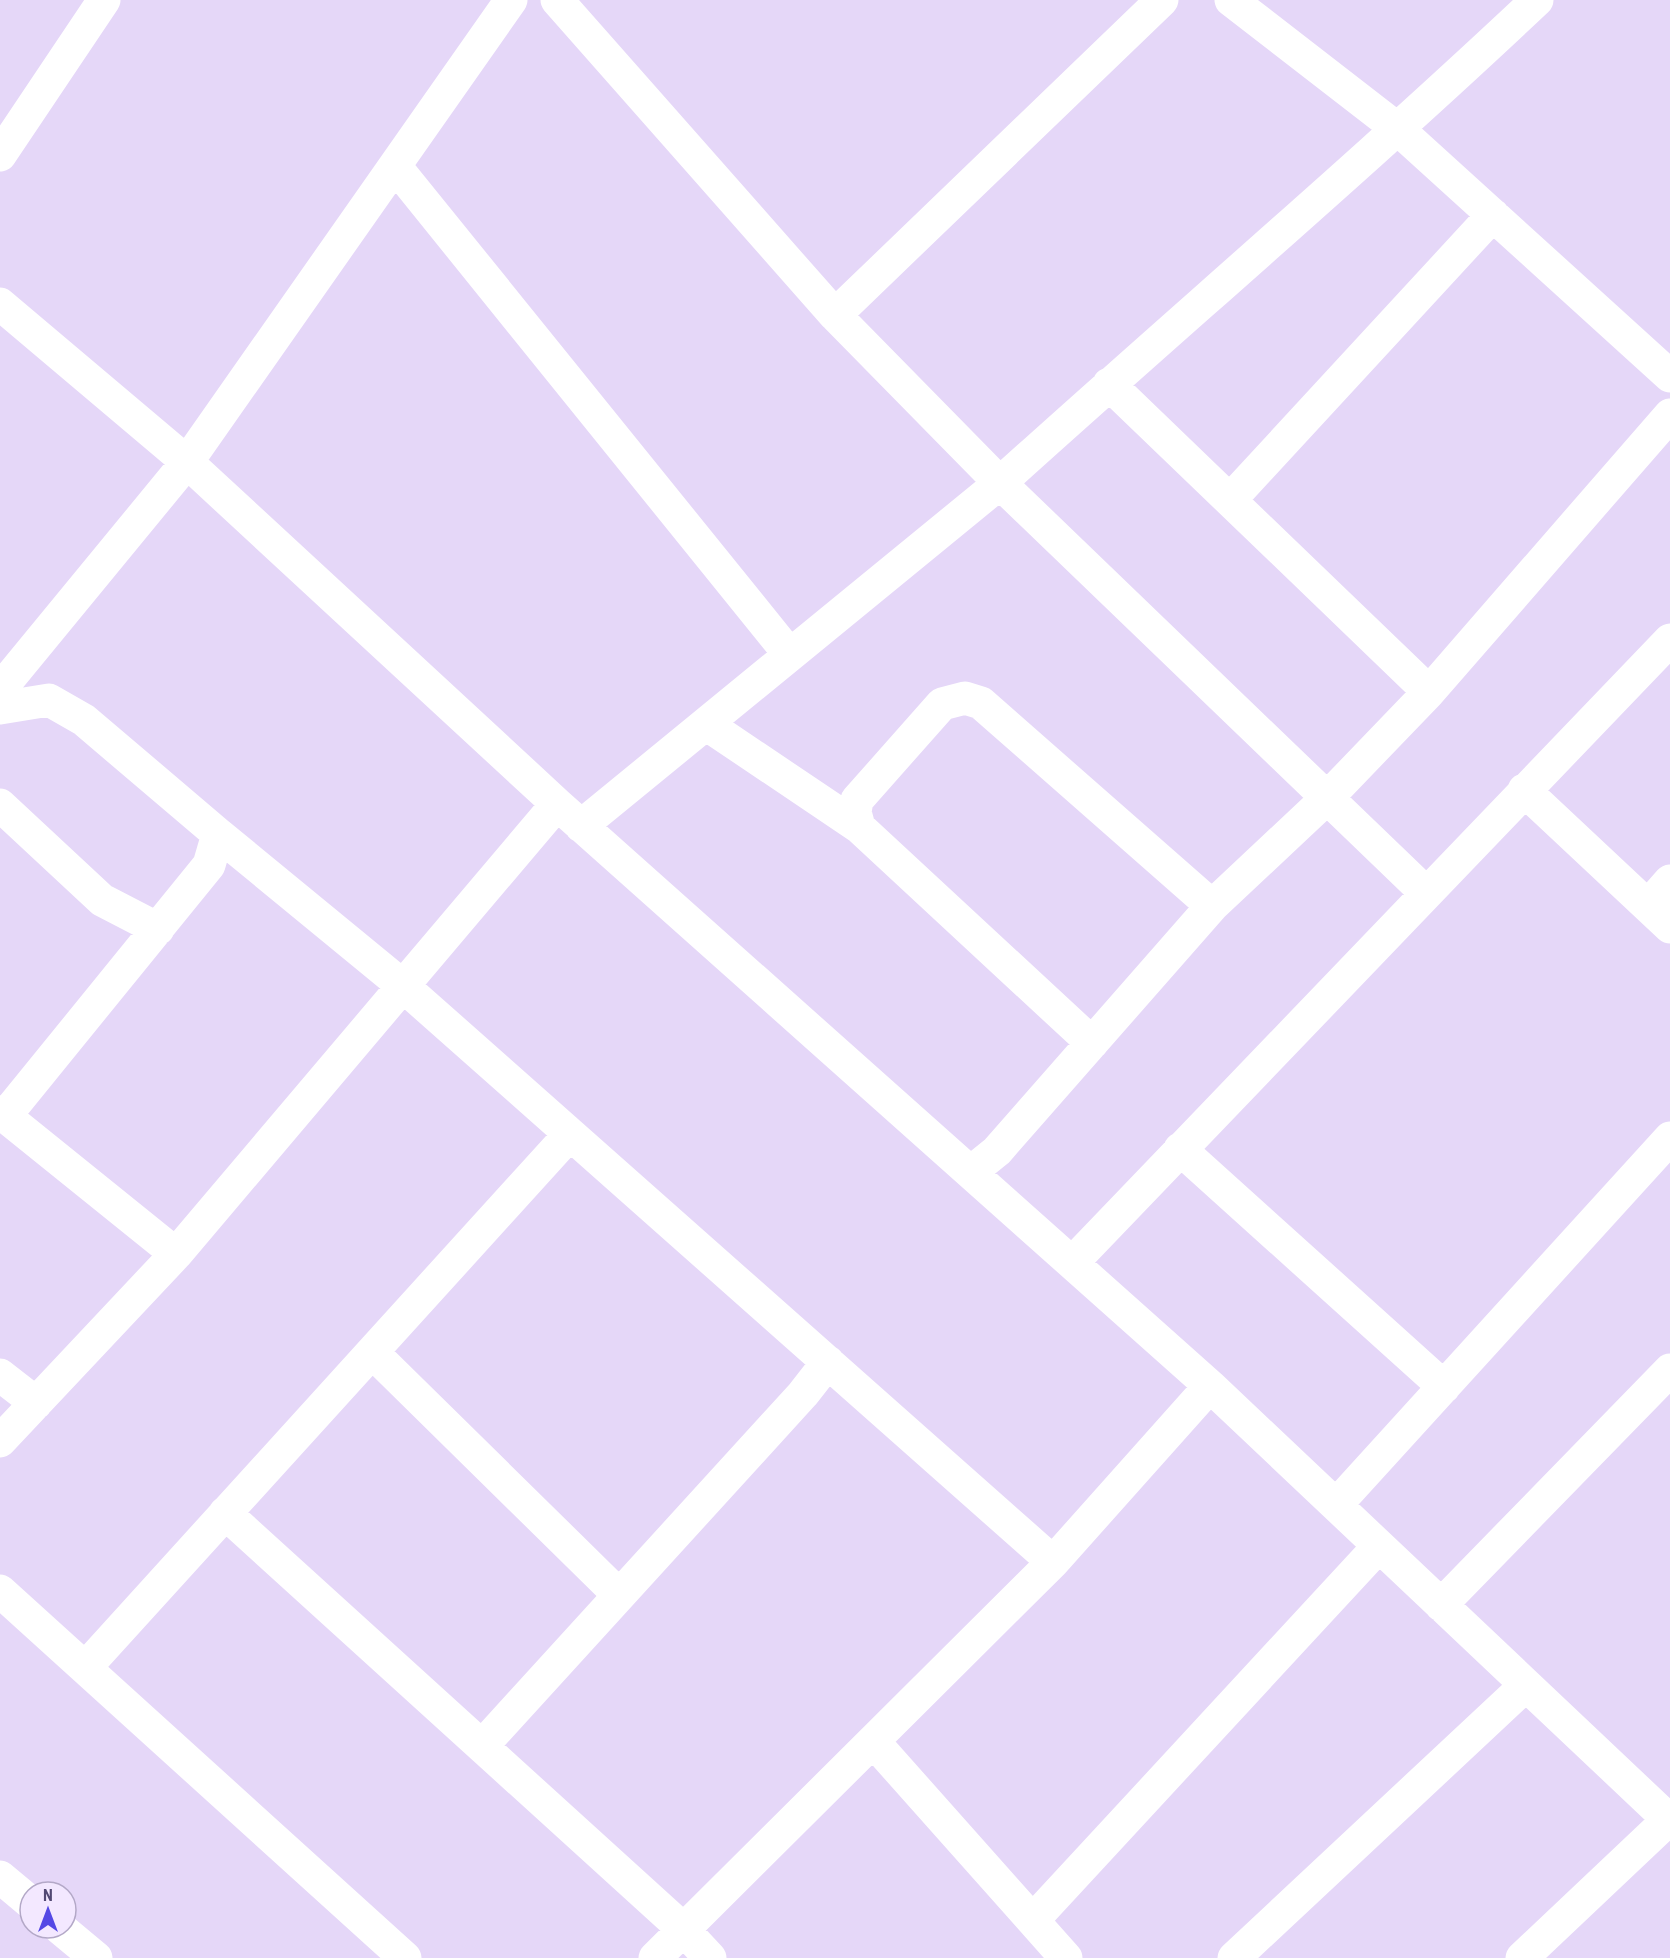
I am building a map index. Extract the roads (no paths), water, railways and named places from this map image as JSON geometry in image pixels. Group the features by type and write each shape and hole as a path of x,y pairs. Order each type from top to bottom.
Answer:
{"street":[{"path":"0,155 104,0"},
{"path":"0,698 7,681 187,462 511,0"},
{"path":"557,0 835,315 1000,483 1426,893"},
{"path":"835,315 1162,0"},
{"path":"1231,0 1399,130 1670,376"},
{"path":"581,826 1000,483 1109,384 1399,130 1537,0"},
{"path":"395,166 790,655"},
{"path":"1230,500 1493,215"},
{"path":"0,304 187,462 581,826 1210,1386 1669,1820 1522,1958"},
{"path":"1109,384 1429,692"},
{"path":"971,1172 997,1151 1212,906 1327,798 1429,692 1670,415"},
{"path":"1072,1263 1670,640"},
{"path":"859,827 855,812 857,800 942,704 965,698 981,703 1212,906"},
{"path":"0,708 49,700 84,720 403,986 1053,1562"},
{"path":"706,724 859,827 1092,1043"},
{"path":"1524,790 1659,916 1670,881"},
{"path":"0,1441 176,1254 557,804"},
{"path":"0,805 102,900 158,929"},
{"path":"176,1254 2,1114 209,865 218,834"},
{"path":"85,1668 570,1134"},
{"path":"1336,1505 1670,1138"},
{"path":"1180,1149 1444,1387"},
{"path":"372,1352 619,1595"},
{"path":"482,1746 803,1394 828,1362"},
{"path":"1441,1605 1670,1370"},
{"path":"0,1375 36,1403"},
{"path":"655,1958 1053,1562 1210,1386"},
{"path":"225,1513 683,1929 710,1958"},
{"path":"1033,1920 1379,1545"},
{"path":"0,1591 405,1958"},
{"path":"1234,1958 1526,1685"},
{"path":"873,1741 1066,1958"},
{"path":"0,1877 18,1892"},
{"path":"74,1940 96,1958"}]}
